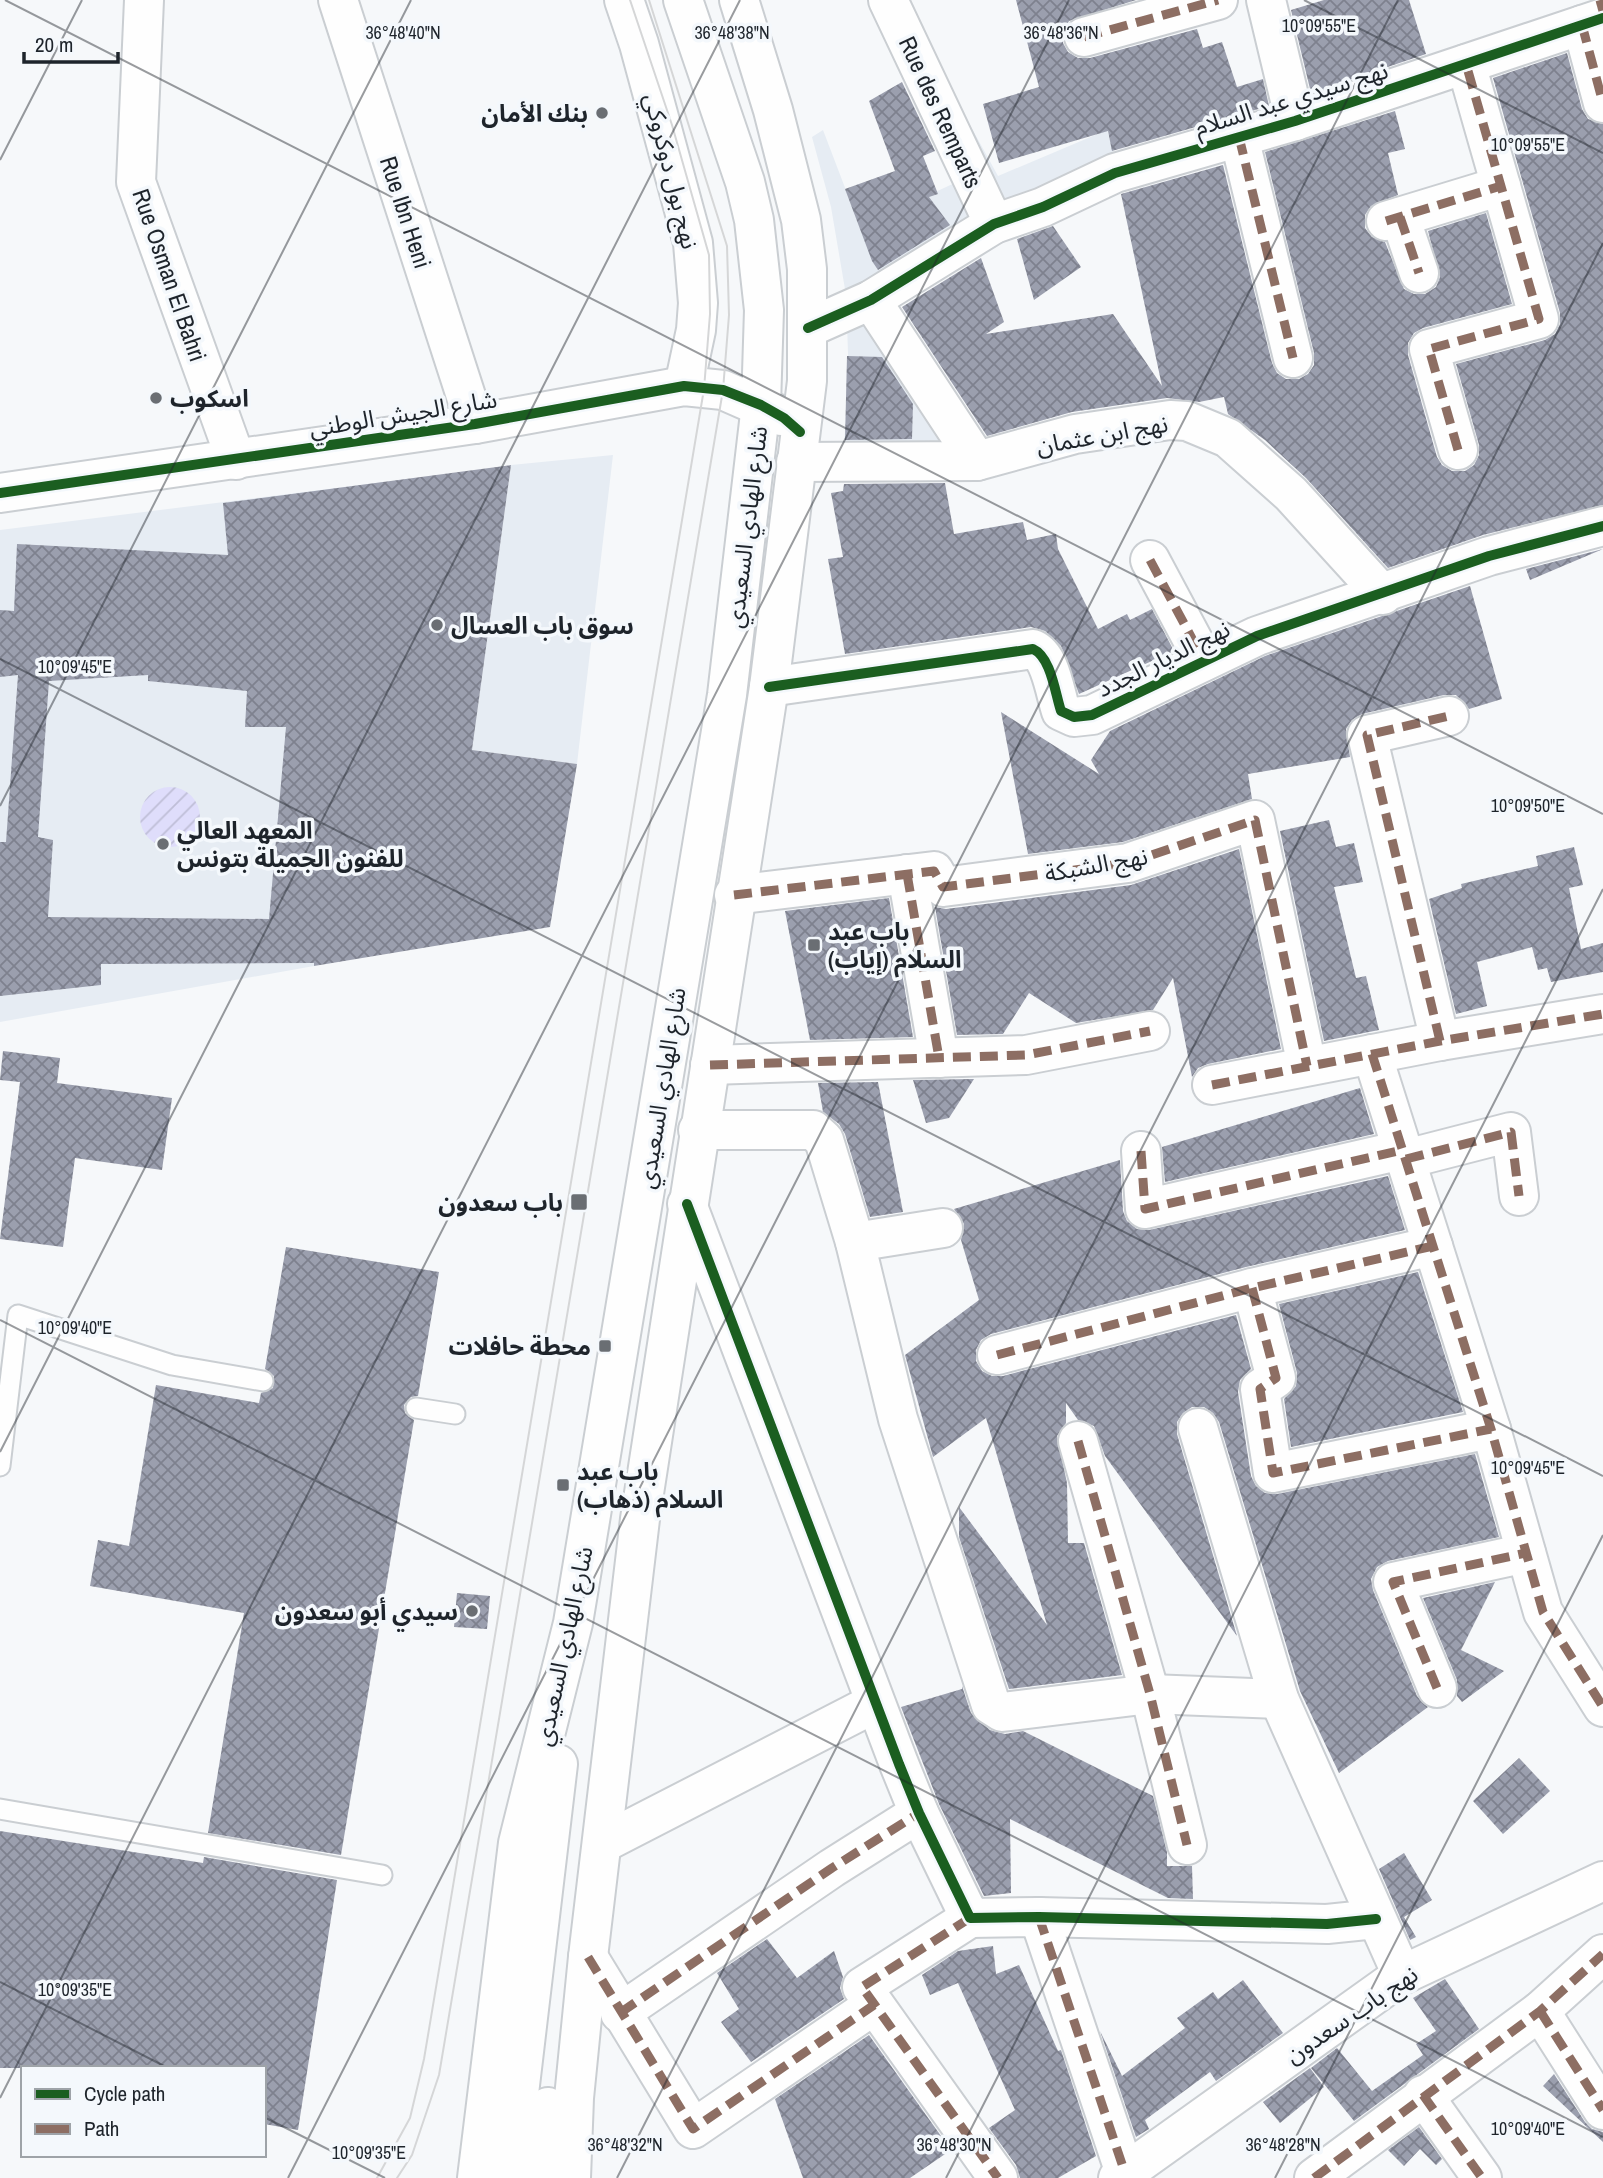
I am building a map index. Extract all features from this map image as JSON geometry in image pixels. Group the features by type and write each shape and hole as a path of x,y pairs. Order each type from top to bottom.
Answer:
{"street":[{"name":"Rue Osman El Bahri","path":"144,0 136,182 236,460"},
{"name":"Rue Ibn Heni","path":"338,0 475,424"},
{"name":"نهج بول دوكروكي","path":"624,0 639,44 693,243 698,303 696,330 684,386"},
{"name":"شارع الهادي السعيدي","path":"477,2178 518,1843 573,1623 727,695 761,404 763,299 754,220 745,182 683,0"},
{"name":"شارع الهادي السعيدي","path":"571,2178 574,2098 588,1957 640,1519 734,895 769,687 807,381 808,328 801,220 773,110 738,0"},
{"name":"Rue des Remparts","path":"888,0 994,224"},
{"path":"1084,37 1218,0"},
{"path":"1266,0 1295,121"},
{"name":"نهج سيدي عبد السلام","path":"808,328 871,300 994,224 1042,207 1115,173 1295,121 1466,64 1597,14"},
{"path":"1597,14 1603,103"},
{"path":"1458,450 1429,349 1539,319 1466,64"},
{"path":"1239,137 1293,358"},
{"path":"1419,273 1393,219 1501,186"},
{"path":"871,300 977,461"},
{"name":"شارع الجيش الوطني","path":"0,493 475,424 684,386 723,390 761,404 784,418 798,447"},
{"name":"نهج ابن عثمان","path":"798,447 977,461 1089,432 1170,420 1206,427 1228,438 1291,495 1382,595"},
{"name":"نهج الديار الجدد","path":"769,687 1032,649 1040,653 1046,663 1061,711 1074,717 1092,715 1256,636 1382,595 1489,556 1603,526"},
{"path":"1150,560 1204,661"},
{"path":"1440,1041 1367,735 1449,716"},
{"name":"نهج الشبكة","path":"734,895 934,871 943,887 1128,863 1255,820 1307,1066"},
{"path":"907,874 939,1058"},
{"path":"1212,1085 1440,1041 1603,1014"},
{"path":"710,1065 1026,1055 1150,1031"},
{"path":"1373,1054 1491,1429 1543,1612 1603,1707"},
{"path":"698,1130 813,1130 824,1140 855,1242 898,1419 991,1705 1002,1712 1150,1694 1279,1699"},
{"path":"1141,1151 1145,1209 1511,1132 1519,1196"},
{"path":"687,1204 875,1703 919,1813 971,1918"},
{"path":"855,1242 943,1228"},
{"path":"997,1355 1252,1287 1433,1246"},
{"path":"1252,1287 1276,1378 1260,1389 1273,1473 1491,1429"},
{"path":"1198,1429 1279,1699 1402,1975"},
{"path":"1078,1441 1150,1694 1187,1845"},
{"path":"544,2178 553,2043 599,1705 640,1519"},
{"path":"1437,1688 1394,1582 1526,1553"},
{"path":"509,2178 573,1623"},
{"path":"603,1843 875,1703"},
{"path":"620,2013 832,1868 919,1813"},
{"name":"نهج باب سعدون","path":"1122,2175 1402,1975 1603,1881"},
{"path":"998,2178 862,1987 971,1918 1040,1917 1327,1924 1376,1919"},
{"path":"1040,1917 1122,2175"},
{"path":"1314,2178 1539,2011 1603,1954"},
{"path":"588,1957 693,2129 874,2005"},
{"path":"1539,2011 1603,2110"},
{"path":"524,2039 524,2178"},
{"path":"1423,2095 1482,2178"}],"lane":[{"path":"0,1466 18,1315 172,1365 263,1381"},
{"path":"416,1408 455,1414"},
{"path":"0,1809 383,1875"}],"shaded area":[{"path":"907,10 998,176 1107,130 1123,182 1004,237 903,299 892,317 966,452 842,469 849,382 846,295 831,207 812,137 823,130 860,227 959,181"},
{"name":"سوق باب العسال","path":"613,455 577,764 472,750 511,465"},
{"name":"المعهد العالي للفنون الجميلة بتونس","path":"384,482 336,722 314,966 0,1022 0,530"},
{"path":"170,787 187,792 195,800 200,817 195,834 187,842 170,847 153,842 145,834 140,817 145,800 153,792"}],"building":[{"path":"1016,0 1136,0 1069,21 1063,32 1063,43 1068,52 1078,58 1090,58 1197,29 1203,48 1222,42 1237,87 1263,79 1269,106 1112,151 1108,131 999,163 983,104 1039,87"},
{"path":"1324,0 1409,0 1426,54 1311,93 1291,10"},
{"path":"1567,53 1582,109 1588,119 1603,124 1603,505 1483,535 1388,568 1306,478 1265,440 1228,414 1224,397 1199,402 1167,398 1072,412 987,436 902,307 981,258 1004,322 986,334 1113,314 1162,386 1121,194 1223,165 1272,363 1277,373 1286,379 1299,379 1308,374 1314,365 1314,353 1265,152 1395,111 1405,149 1388,153 1398,195 1371,206 1365,215 1365,228 1372,237 1385,242 1404,289 1414,294 1425,294 1436,287 1440,277 1428,231 1486,213 1512,304 1423,328 1414,333 1408,343 1408,355 1437,457 1442,465 1452,471 1465,471 1474,465 1479,455 1479,445 1456,364 1545,340 1555,334 1560,324 1560,313 1493,78"},
{"path":"902,82 935,151 923,156 938,194 929,197 950,225 878,270 872,261 845,189 895,171 869,101"},
{"path":"1053,226 1081,267 1034,300 1017,239"},
{"path":"847,356 882,357 913,404 912,439 845,440"},
{"path":"511,465 472,750 577,764 550,927 314,966 314,963 101,964 101,985 0,996 0,842 6,842 18,675 0,677 0,610 14,611 17,544 228,555 223,503","holes":["148,675 148,681 247,691 245,727 286,727 269,919 48,917 53,840 38,837 49,681"]},
{"path":"945,483 954,534 1023,522 1027,540 1056,534 1058,549 1098,629 1127,614 1130,620 1152,609 1174,651 1079,694 1061,646 1045,631 1031,627 845,654 828,559 843,557 831,493 843,491 844,484"},
{"path":"1603,549 1530,580 1526,569"},
{"path":"1470,586 1502,699 1469,709 1456,695 1444,695 1362,714 1352,720 1346,729 1350,757 1248,774 1252,799 1123,842 1028,854 1001,712 1099,774 1091,760 1110,731 1265,656"},
{"path":"1329,820 1336,847 1354,843 1363,882 1334,887 1356,978 1366,976 1379,1030 1324,1041 1280,831"},
{"path":"1574,847 1583,885 1569,888 1581,949 1603,943 1603,972 1551,982 1547,968 1538,970 1532,947 1477,962 1487,1006 1456,1014 1429,899 1462,888 1461,884 1538,866 1536,856"},
{"path":"1239,849 1281,1049 1208,1064 1198,1068 1192,1077 1173,978 1153,1010 1076,1023 1029,993 1003,1034 957,1035 935,907 946,909 1131,885"},
{"path":"889,898 913,1037 810,1040 785,911"},
{"path":"3,1051 60,1058 57,1083 172,1098 162,1170 75,1158 63,1247 0,1239 20,1082 0,1080"},
{"path":"974,1079 949,1118 926,1123 913,1080"},
{"path":"878,1082 903,1212 870,1217 845,1134 839,1124 823,1112 818,1083"},
{"path":"1360,1088 1374,1134 1165,1182 1162,1147"},
{"path":"1120,1160 1123,1211 1127,1221 1137,1229 1149,1230 1388,1176 1405,1230 1246,1267 991,1334 981,1340 976,1350 976,1361 982,1371 992,1376 1003,1376 1236,1315 1251,1369 1240,1380 1238,1392 1251,1476 1256,1486 1265,1493 1277,1494 1475,1454 1499,1537 1388,1561 1377,1567 1371,1579 1373,1590 1417,1696 1428,1707 1339,1773 1300,1691 1219,1422 1213,1413 1204,1407 1192,1407 1183,1413 1177,1422 1177,1434 1237,1636 1105,1456 1094,1426 1078,1420 1066,1403 1066,1423 1057,1436 1067,1483 1068,1543 1084,1543 1122,1675 1009,1689 959,1537 959,1507 1047,1625 986,1418 933,1457 905,1355 979,1300 961,1240 964,1224 954,1209"},
{"path":"286,1247 439,1272 418,1396 411,1397 404,1405 405,1413 414,1420 341,1855 208,1833 244,1613 90,1586 98,1540 129,1546 156,1385 259,1403 261,1393 273,1388 274,1376 265,1369"},
{"path":"1418,1272 1463,1412 1291,1447 1284,1399 1296,1386 1297,1373 1279,1304"},
{"path":"1495,1582 1461,1650 1504,1671 1462,1702 1457,1696 1457,1680 1423,1598"},
{"name":"سيدي أبو سعدون","path":"457,1593 490,1596 487,1629 454,1627"},
{"path":"962,1686 971,1713 990,1730 1005,1734 1023,1731 1153,1796 1167,1852 1167,1866 1192,1866 1193,1899 1168,1898 1010,1819 1011,1893 984,1896 939,1804 901,1707 962,1689"},
{"path":"1519,1758 1550,1791 1503,1834 1473,1801"},
{"path":"0,1831 203,1863 204,1857 337,1880 298,2130 266,2124 266,2066 0,2068"},
{"path":"1404,1853 1432,1900 1404,1917 1416,1937 1410,1940 1379,1869"},
{"path":"767,1939 797,1978 834,1951 843,1977 840,1988 844,1999 751,2062 721,2022 739,2009 717,1973"},
{"path":"993,1946 996,1974 1019,1965 1058,2051 1061,2050 1096,2156 1058,2178 1020,2178 1016,2165 989,2128 1015,2110 958,1983 930,1995 922,1975 958,1951"},
{"path":"1445,1979 1479,2029 1354,2121 1311,2068 1337,2048 1372,2091 1423,2055 1416,2044 1436,2031 1413,1998"},
{"path":"1243,1980 1283,2033 1216,2081 1210,2072 1145,2120 1149,2129 1136,2137 1100,2031 1122,2076 1185,2028 1177,2018 1213,1992 1218,1999"},
{"path":"869,2035 951,2150 910,2178 803,2178 775,2099"},
{"path":"1310,2068 1324,2087 1280,2123 1263,2102"},
{"path":"1554,2074 1585,2122 1592,2129 1603,2132 1603,2142 1543,2086"},
{"path":"1419,2127 1442,2159 1436,2165 1420,2149 1404,2166 1388,2150"}],"tram line":[{"path":"377,2178 410,2118 424,2059 704,389 710,314 709,255 672,125 630,0"},
{"path":"397,2178 412,2155 439,2075 723,390 729,315 727,246 649,0"}],"marked path":[{"path":"1084,37 1218,0"},
{"path":"1600,0 1603,11"},
{"path":"1582,25 1603,103"},
{"path":"1458,450 1429,349 1539,319 1466,64"},
{"path":"1239,137 1293,358"},
{"path":"1386,221 1501,186"},
{"path":"1400,217 1419,273"},
{"path":"1150,560 1204,661"},
{"path":"1440,1041 1367,735 1449,716"},
{"path":"734,895 934,871 943,887 1128,863 1255,820 1307,1066"},
{"path":"907,874 939,1058"},
{"path":"1212,1085 1440,1041 1603,1014"},
{"path":"710,1065 1026,1055 1150,1031"},
{"path":"1372,1054 1491,1429 1543,1612 1603,1707"},
{"path":"1406,1159 1511,1132 1519,1196"},
{"path":"1141,1151 1145,1209 1402,1150"},
{"path":"997,1355 1252,1288 1433,1246"},
{"path":"1252,1288 1276,1378 1260,1389 1273,1473 1491,1429"},
{"path":"1078,1441 1150,1694 1187,1845"},
{"path":"1437,1688 1393,1582 1526,1553"},
{"path":"620,2013 832,1868 919,1813"},
{"path":"1039,1917 1125,2173"},
{"path":"970,1918 862,1987 998,2178"},
{"path":"1314,2178 1540,2011 1603,1954"},
{"path":"588,1957 693,2129 874,2005"},
{"path":"1540,2011 1603,2110"},
{"path":"1423,2095 1482,2178"}],"cycle path":[{"path":"808,328 871,300 994,224 1043,207 1115,173 1295,121 1603,18"},
{"path":"0,493 475,424 684,386 723,390 761,405 784,418 800,432"},
{"path":"769,687 1033,649 1048,667 1061,711 1074,717 1092,715 1257,636 1489,556 1603,526"},
{"path":"687,1204 899,1764 919,1813 970,1918 1039,1917 1327,1924 1376,1919"}],"place":[{"name":"بنك الأمان","path":"602,113"},
{"name":"اسكوب","path":"156,398"},
{"name":"سوق باب العسال","path":"437,625"},
{"name":"المعهد العالي للفنون الجميلة بتونس","path":"163,844"},
{"name":"باب عبد السلام (إياب)","path":"814,945"},
{"name":"باب سعدون","path":"579,1202"},
{"name":"محطة حافلات","path":"605,1346"},
{"name":"باب عبد السلام (ذهاب)","path":"563,1485"},
{"name":"سيدي أبو سعدون","path":"472,1611"}]}
